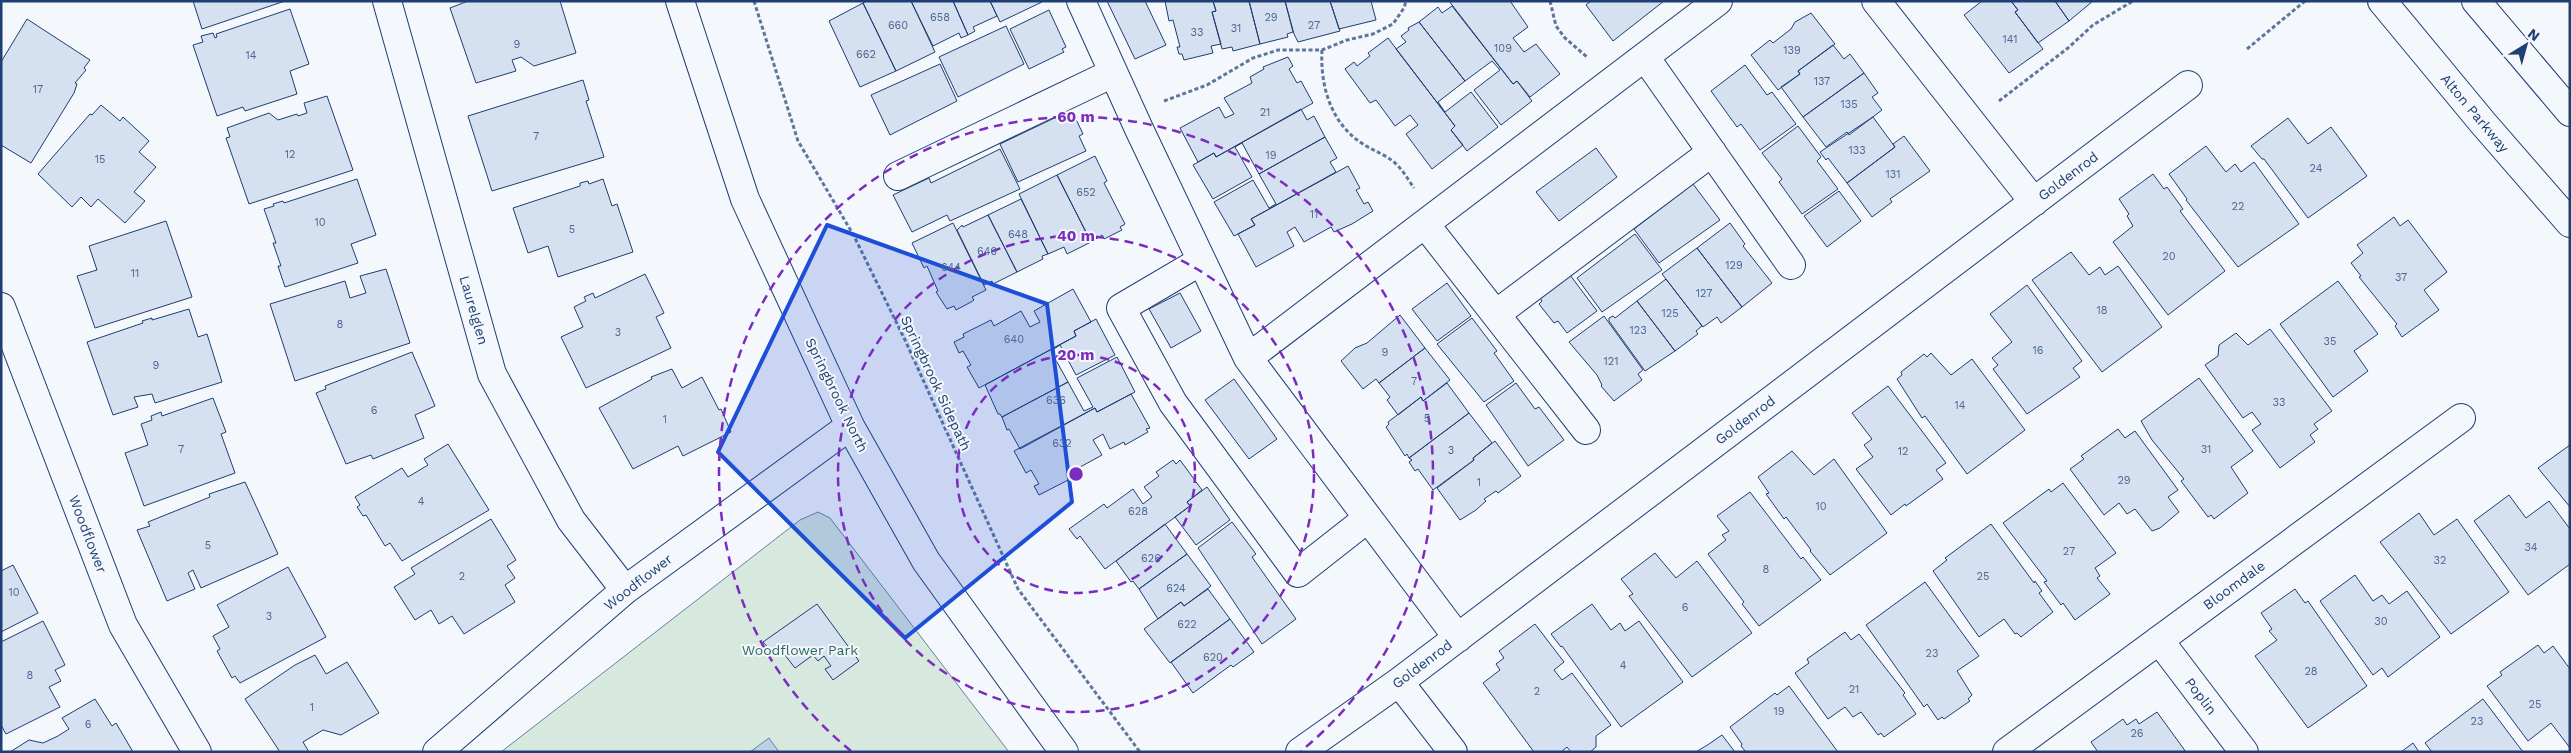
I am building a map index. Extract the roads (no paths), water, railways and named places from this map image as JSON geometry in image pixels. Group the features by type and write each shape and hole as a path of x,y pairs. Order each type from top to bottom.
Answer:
{"street":[{"name":"Laurelglen","path":"386,1 492,374 571,520 626,590"},
{"name":"Springbrook North","path":"680,1 745,199 850,426 926,561 1064,752"},
{"path":"1081,1 1113,73 1248,358 1458,638"},
{"path":"1248,358 1718,1"},
{"path":"1876,1 2034,202"},
{"name":"Alton Parkway","path":"2382,1 2483,123 2570,222"},
{"path":"2476,1 2570,112"},
{"path":"1645,56 1791,265"},
{"path":"898,176 1113,73"},
{"name":"Goldenrod","path":"1300,752 1400,682 2188,85"},
{"path":"1496,314 1712,152"},
{"path":"1426,224 1586,430"},
{"path":"1201,261 1120,308 1173,403 1298,572 1368,518"},
{"name":"Woodflower","path":"1,306 123,625 197,752"},
{"name":"Bloomdale","path":"2007,752 2461,418"},
{"name":"Woodflower","path":"438,752 626,590 850,426"},
{"name":"Poplin","path":"2159,640 2244,752"},
{"path":"1400,682 1453,752"}],"water":[{"path":"769,738 779,752 750,752"}],"park label":[{"name":"Woodflower Park","path":"800,650"}]}
